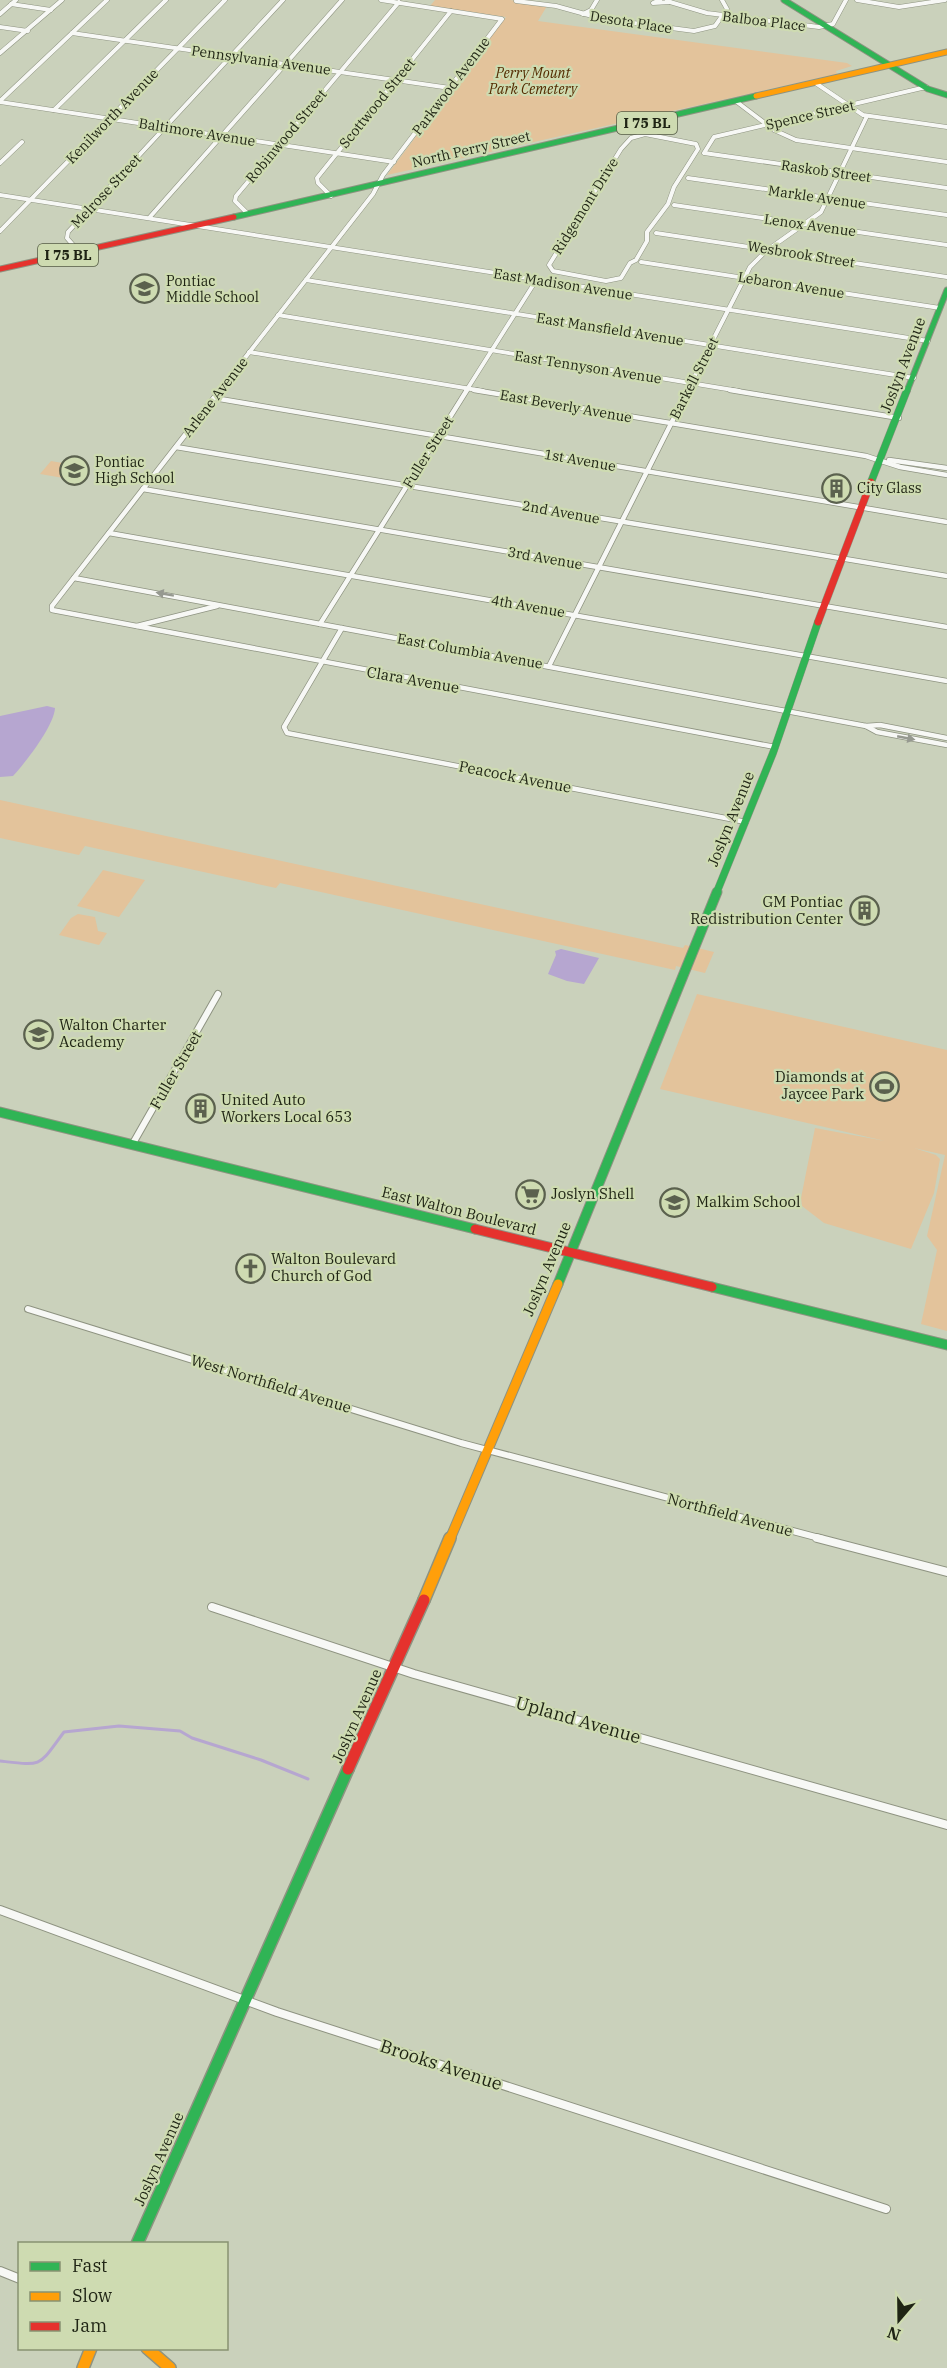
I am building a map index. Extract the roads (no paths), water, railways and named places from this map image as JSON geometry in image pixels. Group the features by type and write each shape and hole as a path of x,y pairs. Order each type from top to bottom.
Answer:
{"main road":[{"path":"784,0 824,27 926,87 947,94"},
{"name":"North Perry Street","path":"0,268 80,253 380,184 642,128 737,102 947,52"},
{"name":"Joslyn Avenue","path":"139,2242 394,1668 571,1254 682,975 746,822 841,559 899,418 947,291"},
{"name":"East Walton Boulevard","path":"0,1112 947,1346"},
{"path":"83,2368 91,2350"},
{"path":"148,2350 170,2368"}],"street":[{"path":"0,14 16,0"},
{"path":"0,53 62,0"},
{"path":"0,101 107,0"},
{"path":"54,110 166,0"},
{"name":"Kenilworth Avenue","path":"0,231 225,0"},
{"name":"Melrose Street","path":"80,253 67,234 283,0"},
{"path":"149,218 342,0"},
{"path":"381,0 410,2 451,11"},
{"path":"583,14 591,10 597,0"},
{"name":"Balboa Place","path":"660,0 653,3 668,1 694,11 824,27"},
{"path":"722,0 727,8 724,15"},
{"path":"824,27 833,24 846,0"},
{"path":"857,0 897,7 945,0"},
{"name":"Desota Place","path":"516,1 544,2 599,19 692,31 714,27 724,15"},
{"name":"Robinwood Street","path":"248,214 236,202 235,197 399,3"},
{"path":"11,4 51,10"},
{"name":"Parkwood Avenue","path":"380,184 502,18 451,11"},
{"name":"Scottwood Street","path":"331,196 317,180 451,11"},
{"path":"0,27 28,31"},
{"name":"Pennsylvania Avenue","path":"72,33 450,88"},
{"path":"818,84 867,116 947,127"},
{"name":"Spence Street","path":"704,153 713,138 926,87"},
{"name":"Baltimore Avenue","path":"0,101 394,162"},
{"path":"737,102 767,125 796,140 947,162"},
{"name":"Barkell Street","path":"549,666 755,260 767,249 807,225 821,212 867,116"},
{"path":"642,128 655,135"},
{"name":"Ridgemont Drive","path":"642,128 655,135 690,141 697,145 697,151 674,187 668,204 647,232 647,241 636,260 630,263 622,277 611,282 558,274 549,265 623,145 642,128"},
{"path":"0,163 22,142"},
{"name":"Raskob Street","path":"704,153 947,188"},
{"name":"Markle Avenue","path":"688,178 947,215"},
{"name":"Arlene Avenue","path":"52,610 74,578 380,184"},
{"name":"East Madison Avenue","path":"0,195 928,341"},
{"name":"Lenox Avenue","path":"674,205 947,245"},
{"name":"Wesbrook Street","path":"656,232 947,277"},
{"name":"Lebaron Avenue","path":"641,262 940,308"},
{"path":"572,285 576,278"},
{"name":"Fuller Street","path":"320,624 537,279"},
{"name":"East Mansfield Avenue","path":"306,280 914,378"},
{"name":"East Tennyson Avenue","path":"278,315 899,418"},
{"name":"East Beverly Avenue","path":"249,352 882,460"},
{"name":"1st Avenue","path":"214,398 947,522"},
{"name":"2nd Avenue","path":"176,447 947,576"},
{"path":"882,460 947,468"},
{"path":"882,460 900,467 947,475"},
{"name":"3rd Avenue","path":"143,489 947,627"},
{"name":"4th Avenue","path":"109,533 947,681"},
{"name":"East Columbia Avenue","path":"74,578 787,710 866,726 877,732 946,742"},
{"path":"193,612 197,605 194,600"},
{"path":"134,627 222,606"},
{"name":"Clara Avenue","path":"52,610 321,663 775,747"},
{"path":"163,633 159,627 165,621"},
{"path":"321,663 342,628"},
{"name":"Peacock Avenue","path":"321,663 284,727 284,732 746,822"},
{"name":"Fuller Street","path":"132,1145 218,994"},
{"name":"West Northfield Avenue","path":"28,1309 513,1458"},
{"name":"Northfield Avenue","path":"513,1458 947,1572"},
{"name":"Upland Avenue","path":"212,1607 394,1668 947,1825"},
{"name":"Brooks Avenue","path":"0,1910 246,2001 886,2209"},
{"path":"0,2271 18,2278"}],"waterway":[{"path":"0,1761 25,1764 39,1762 64,1732 119,1726 180,1731 192,1738 261,1760 308,1779"}],"place":[{"name":"Pontiac Middle School","path":"145,289"},
{"name":"Pontiac High School","path":"74,470"},
{"name":"City Glass","path":"836,488"},
{"name":"GM Pontiac Redistribution Center","path":"864,911"},
{"name":"Walton Charter Academy","path":"38,1034"},
{"name":"Diamonds at Jaycee Park","path":"885,1086"},
{"name":"United Auto Workers Local 653","path":"200,1109"},
{"name":"Joslyn Shell","path":"530,1194"},
{"name":"Malkim School","path":"675,1202"},
{"name":"Walton Boulevard Church of God","path":"250,1268"}],"park label":[{"name":"Perry Mount Park Cemetery","path":"533,82"}]}
